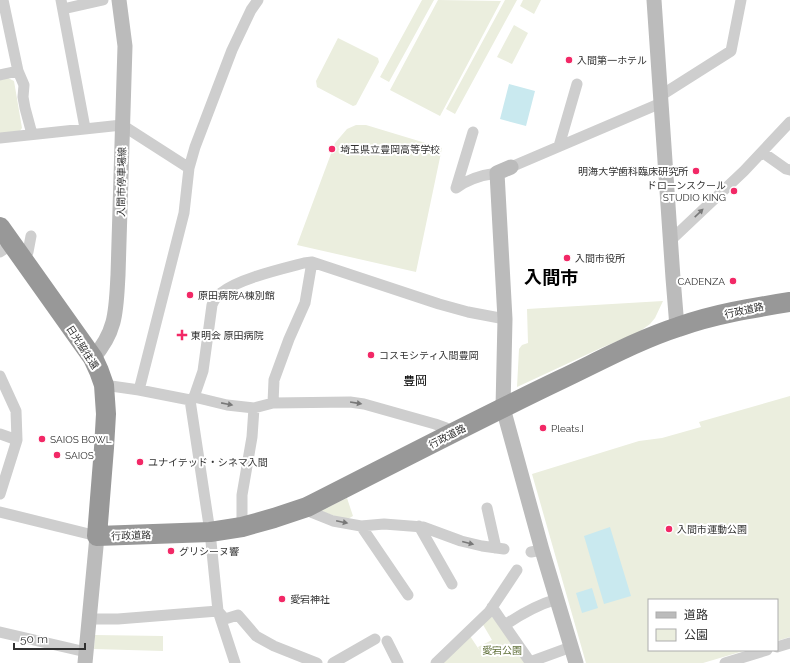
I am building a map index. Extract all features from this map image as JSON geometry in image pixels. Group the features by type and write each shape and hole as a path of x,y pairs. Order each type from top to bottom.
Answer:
{"highway":[{"name":"日光脇往還","path":"0,227 13,250 93,358 104,385 106,414 97,536"},
{"name":"行政道路","path":"97,536 210,532 242,527 307,507 503,408 625,349 678,327 734,312 790,302"}],"street":[{"path":"3,0 18,71 24,85 24,108 32,134"},
{"path":"85,128 62,5 103,0"},
{"name":"入間市停車場線","path":"93,358 108,339 116,311 119,260 125,46 119,0"},
{"path":"138,390 184,213 189,168 194,148 232,50 251,10 258,0"},
{"path":"654,0 673,278 678,327"},
{"path":"473,132 456,188 474,178 511,167 661,100 731,52 741,0"},
{"path":"0,75 18,71"},
{"path":"559,146 578,84"},
{"path":"671,240 762,152 790,122"},
{"path":"0,138 122,125 189,168"},
{"path":"762,152 786,169 790,170"},
{"path":"497,172 505,319 503,408 537,551 557,599 576,663"},
{"path":"13,250 31,236"},
{"path":"235,663 218,611 210,532 192,398 203,371 214,298 226,289 242,282 304,263 312,262 447,306 468,312 505,319"},
{"path":"273,403 274,380 289,339 305,304 312,262"},
{"path":"0,376 16,412 17,440 0,494"},
{"path":"104,385 254,408 273,403 350,402 364,404 435,424 446,428 450,435"},
{"path":"242,527 242,495 252,437 254,408"},
{"path":"0,434 17,440"},
{"path":"307,507 313,513 333,521 361,526 384,524 423,526 460,541 500,549 487,508"},
{"path":"0,512 97,536 85,657 0,632"},
{"path":"361,526 408,595"},
{"path":"419,526 452,584"},
{"path":"436,663 489,612 516,570"},
{"path":"504,625 535,606 557,599"},
{"path":"492,607 530,662 571,647"},
{"path":"88,619 118,619 218,611 225,618 238,615 256,636 274,646 317,663"},
{"path":"333,663 375,639"},
{"path":"387,641 398,663"},
{"path":"778,647 790,643"},
{"path":"725,663 739,661 764,651"}],"green space":[{"path":"422,0 434,0 389,82 380,77"},
{"path":"438,0 501,1 440,116 390,90"},
{"path":"505,0 517,0 455,114 446,109"},
{"path":"523,0 541,0 534,14 520,6"},
{"path":"514,25 528,33 512,64 497,57"},
{"path":"338,38 378,58 379,62 356,105 353,106 317,87 316,81"},
{"path":"8,78 14,81 22,128 19,132 0,134 0,80"},
{"path":"356,125 366,125 442,148 416,272 297,245 335,143 347,129"},
{"path":"663,301 655,318 650,324 639,332 517,387 519,349 522,345 528,343 527,309"},
{"name":"入間市運動公園","path":"790,396 790,637 778,641 778,599 648,599 648,651 744,651 703,663 586,663 532,474 639,441 662,438 701,427 699,422"},
{"path":"347,498 353,516 346,520 321,511"},
{"name":"愛宕公園","path":"491,615 528,663 440,663 470,636 480,651 478,647 492,640 482,623"},
{"path":"95,635 163,636 163,651 94,649"}],"water":[{"path":"509,84 535,91 526,126 500,119"},
{"path":"610,527 631,596 604,604 584,536"},
{"path":"592,588 598,608 582,613 576,593"}],"place":[{"name":"入間第一ホテル","path":"569,60"},
{"name":"埼玉県立豊岡高等学校","path":"332,149"},
{"name":"明海大学歯科臨床研究所","path":"696,171"},
{"name":"ドローンスクール STUDIO KING","path":"734,191"},
{"name":"入間市役所","path":"567,258"},
{"name":"CADENZA","path":"733,281"},
{"name":"原田病院A棟別館","path":"190,295"},
{"name":"東明会 原田病院","path":"182,335"},
{"name":"コスモシティ入間豊岡","path":"371,355"},
{"name":"Pleats.I","path":"543,428"},
{"name":"SAIOS BOWL","path":"42,439"},
{"name":"SAIOS","path":"57,455"},
{"name":"ユナイテッド・シネマ入間","path":"140,462"},
{"name":"入間市運動公園","path":"669,529"},
{"name":"グリシーヌ響","path":"171,551"},
{"name":"愛宕神社","path":"282,599"}],"district":[{"name":"入間市","path":"551,278"},
{"name":"豊岡","path":"415,381"}]}
